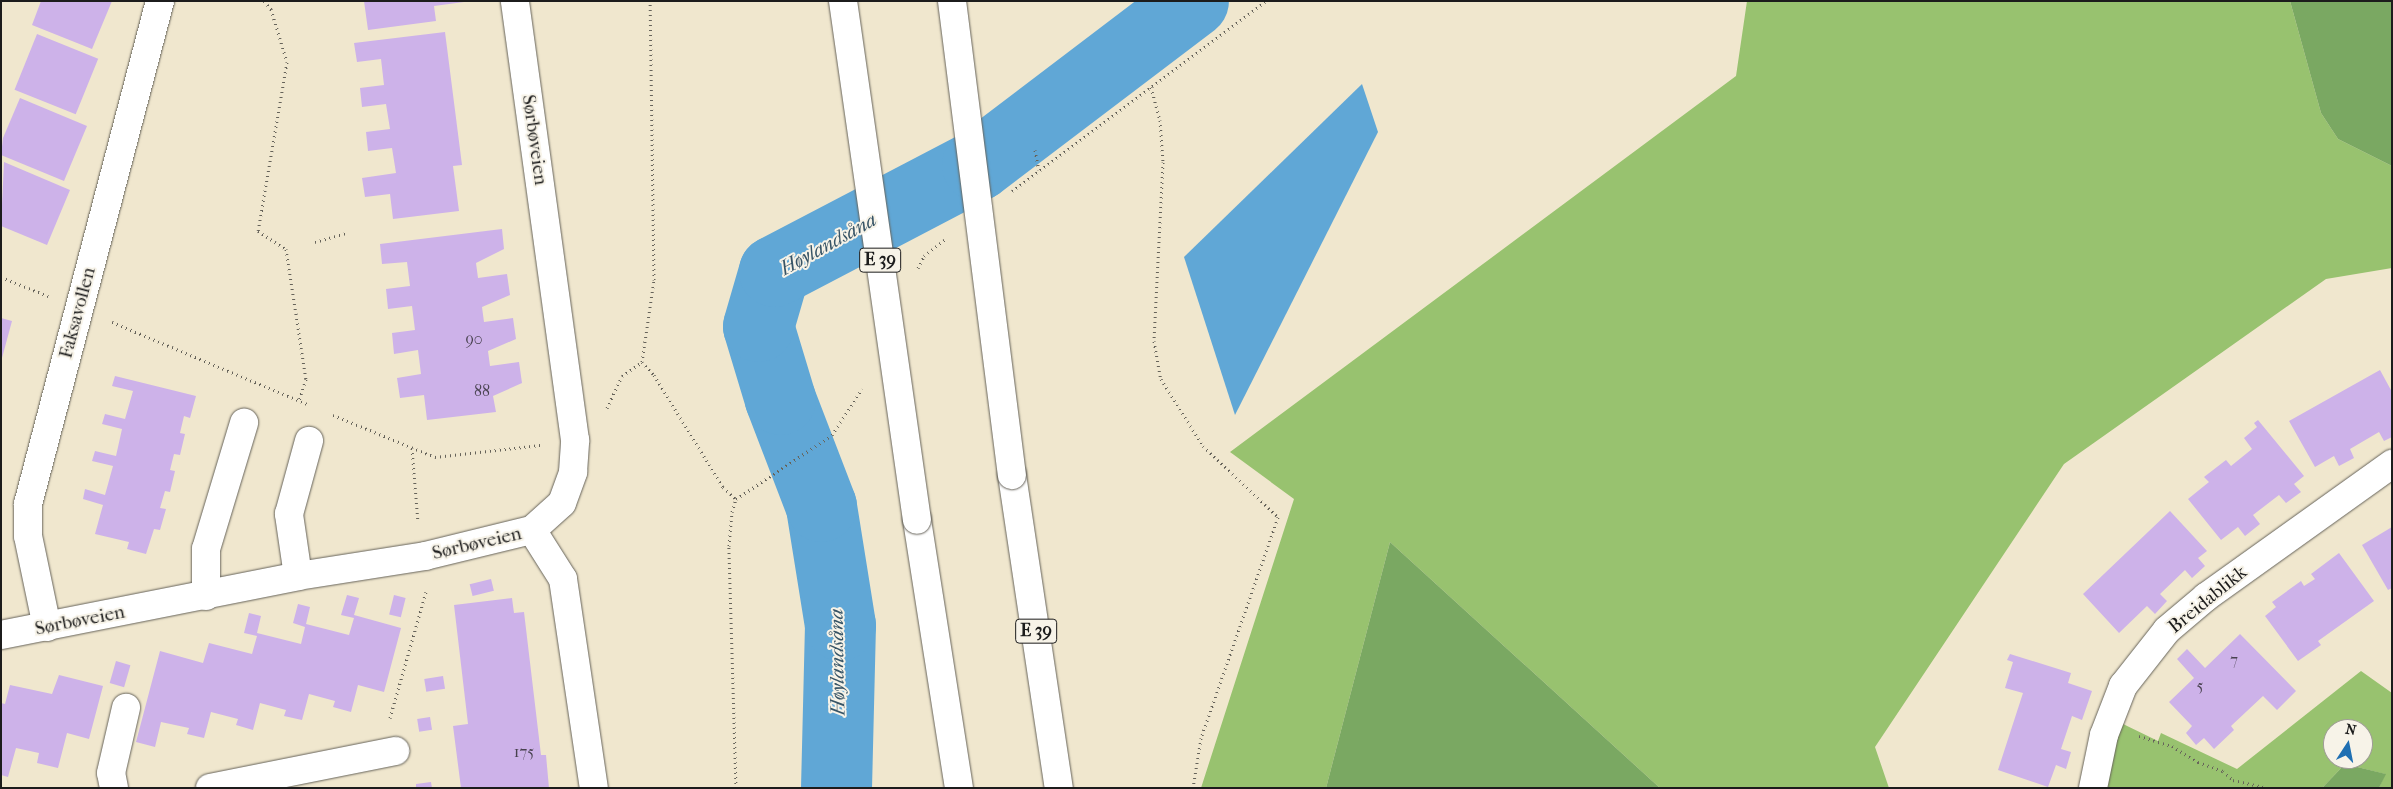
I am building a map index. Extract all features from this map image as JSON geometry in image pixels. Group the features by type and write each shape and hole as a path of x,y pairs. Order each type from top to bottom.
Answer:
{"main road":[{"name":"Faksavollen","path":"47,627 28,536 28,504 160,1"},
{"name":"Sørbøveien","path":"1,635 206,596 298,576 425,556 532,530 562,503 573,472 574,440 515,1"},
{"name":"E 39","path":"843,1 917,520 959,788"},
{"name":"E 39","path":"952,1 1012,475 1059,788"},
{"path":"206,596 206,549 244,423"},
{"path":"298,576 289,514 309,442"},
{"name":"Breidablikk","path":"2093,788 2104,735 2123,686 2168,630 2206,597 2392,464"},
{"path":"532,530 563,579 594,788"},
{"path":"114,788 111,774 126,708"},
{"path":"210,788 395,751"}],"path":[{"path":"264,1 271,9 287,62 258,231 286,249 306,379 299,401"},
{"path":"605,411 622,376 642,362 654,280 650,1"},
{"path":"1008,193 1266,1"},
{"path":"1150,87 1160,120 1163,162 1154,340 1162,378 1203,446 1278,516 1201,738 1192,788"},
{"path":"1035,150 1039,170"},
{"path":"315,242 347,233"},
{"path":"915,273 924,256 955,233"},
{"path":"1,277 317,408"},
{"path":"642,362 654,375 723,487 736,499"},
{"path":"736,788 729,546 736,499 820,445 837,429 863,385"},
{"path":"325,412 435,457 541,444"},
{"path":"395,751 390,716 429,580 418,531 412,448"},
{"path":"2112,714 2144,738 2172,746 2198,762 2222,771 2233,780 2270,788"}],"green space":[{"path":"1747,1 2290,1 2321,113 2338,139 2392,166 2392,268 2326,279 2064,464 1875,747 1889,788 1660,788 1390,542 1326,788 1201,788 1294,499 1230,452 1736,76"},
{"path":"2290,1 2392,1 2392,166 2338,139 2321,113"},
{"path":"1390,542 1660,788 1326,788"},
{"path":"2361,671 2392,693 2392,788 2379,788 2385,774 2365,769 2373,769 2373,719 2323,719 2323,769 2340,769 2322,788 2108,788 2109,764 2121,723 2158,741 2161,733 2237,769"},
{"path":"2340,769 2366,769 2386,774 2379,788 2322,788"}],"water":[{"path":"1362,84 1378,132 1235,415 1184,257"}],"building":[{"path":"41,1 112,1 92,49 32,25"},
{"path":"364,1 464,2 434,6 436,21 368,30"},
{"path":"445,32 462,165 453,166 459,211 393,219 390,194 365,197 362,178 396,173 392,148 368,151 366,132 390,129 386,104 362,107 360,88 384,85 381,59 357,62 354,43"},
{"path":"37,34 98,59 76,114 15,90"},
{"path":"20,98 87,126 64,181 1,155 3,138"},
{"path":"4,162 70,190 47,245 1,226"},
{"path":"502,229 504,249 476,263 478,278 507,274 510,295 482,307 484,322 513,318 516,339 488,351 490,366 519,362 522,383 493,396 496,412 427,420 424,395 400,398 397,378 421,374 418,350 394,354 392,333 415,330 412,306 388,309 386,289 410,286 407,262 382,264 380,244"},
{"path":"1,318 12,321 2,358 1,358"},
{"path":"2380,370 2392,392 2392,437 2384,441 2379,432 2350,449 2354,458 2339,466 2334,456 2315,467 2289,421"},
{"path":"115,376 196,396 190,418 184,416 180,433 185,434 180,455 174,454 170,470 175,471 170,492 165,491 160,508 166,509 160,530 154,529 146,554 127,549 129,542 95,534 103,505 83,499 85,489 105,495 113,466 92,461 95,451 116,456 122,429 102,424 105,414 125,419 133,391 112,386"},
{"path":"2258,420 2304,476 2294,484 2301,492 2286,503 2279,495 2253,515 2260,524 2245,536 2238,527 2221,540 2188,499 2209,482 2204,477 2226,460 2231,466 2252,449 2244,438 2257,427 2254,423"},
{"path":"2170,511 2207,551 2198,558 2205,566 2192,578 2185,570 2160,594 2167,601 2155,614 2147,606 2119,633 2083,594"},
{"path":"2392,527 2392,588 2388,590 2362,545"},
{"path":"2339,553 2374,601 2318,641 2321,645 2298,661 2265,616 2276,607 2272,602 2301,581 2304,586 2315,579 2311,574"},
{"path":"491,579 494,591 473,596 470,584"},
{"path":"347,595 359,598 354,615 401,628 384,692 358,685 351,712 333,707 335,701 309,694 302,720 284,716 286,710 260,703 253,730 236,725 238,719 211,712 204,738 187,734 189,728 161,722 155,747 136,742 160,651 203,663 209,643 252,654 257,636 244,633 249,613 261,616 257,633 301,644 305,627 293,623 298,604 310,607 306,624 349,635 354,618 341,615"},
{"path":"394,595 406,598 401,617 389,614"},
{"path":"512,598 514,613 524,612 541,755 546,755 549,788 461,788 453,726 468,724 454,605"},
{"path":"2240,634 2296,691 2277,710 2263,696 2231,726 2234,730 2214,749 2204,738 2196,745 2186,733 2192,726 2169,702 2194,678 2177,659 2187,649 2205,668"},
{"path":"2010,654 2071,673 2068,683 2092,691 2082,720 2072,716 2061,749 2071,752 2066,769 2056,765 2048,787 1998,770 2023,693 2005,688 2013,662 2007,660"},
{"path":"116,661 130,665 124,687 110,683"},
{"path":"59,675 103,686 89,739 67,733 58,768 37,763 39,753 16,748 8,777 1,775 1,703 5,704 10,685 52,694"},
{"path":"443,676 445,689 426,692 424,679"},
{"path":"430,717 432,730 419,732 417,719"},
{"path":"431,782 432,788 416,788 416,784"}],"waterway":[{"name":"Høylandsåna","path":"836,788 840,625 821,506 780,399 758,326 774,271 977,165 1193,1"}]}
